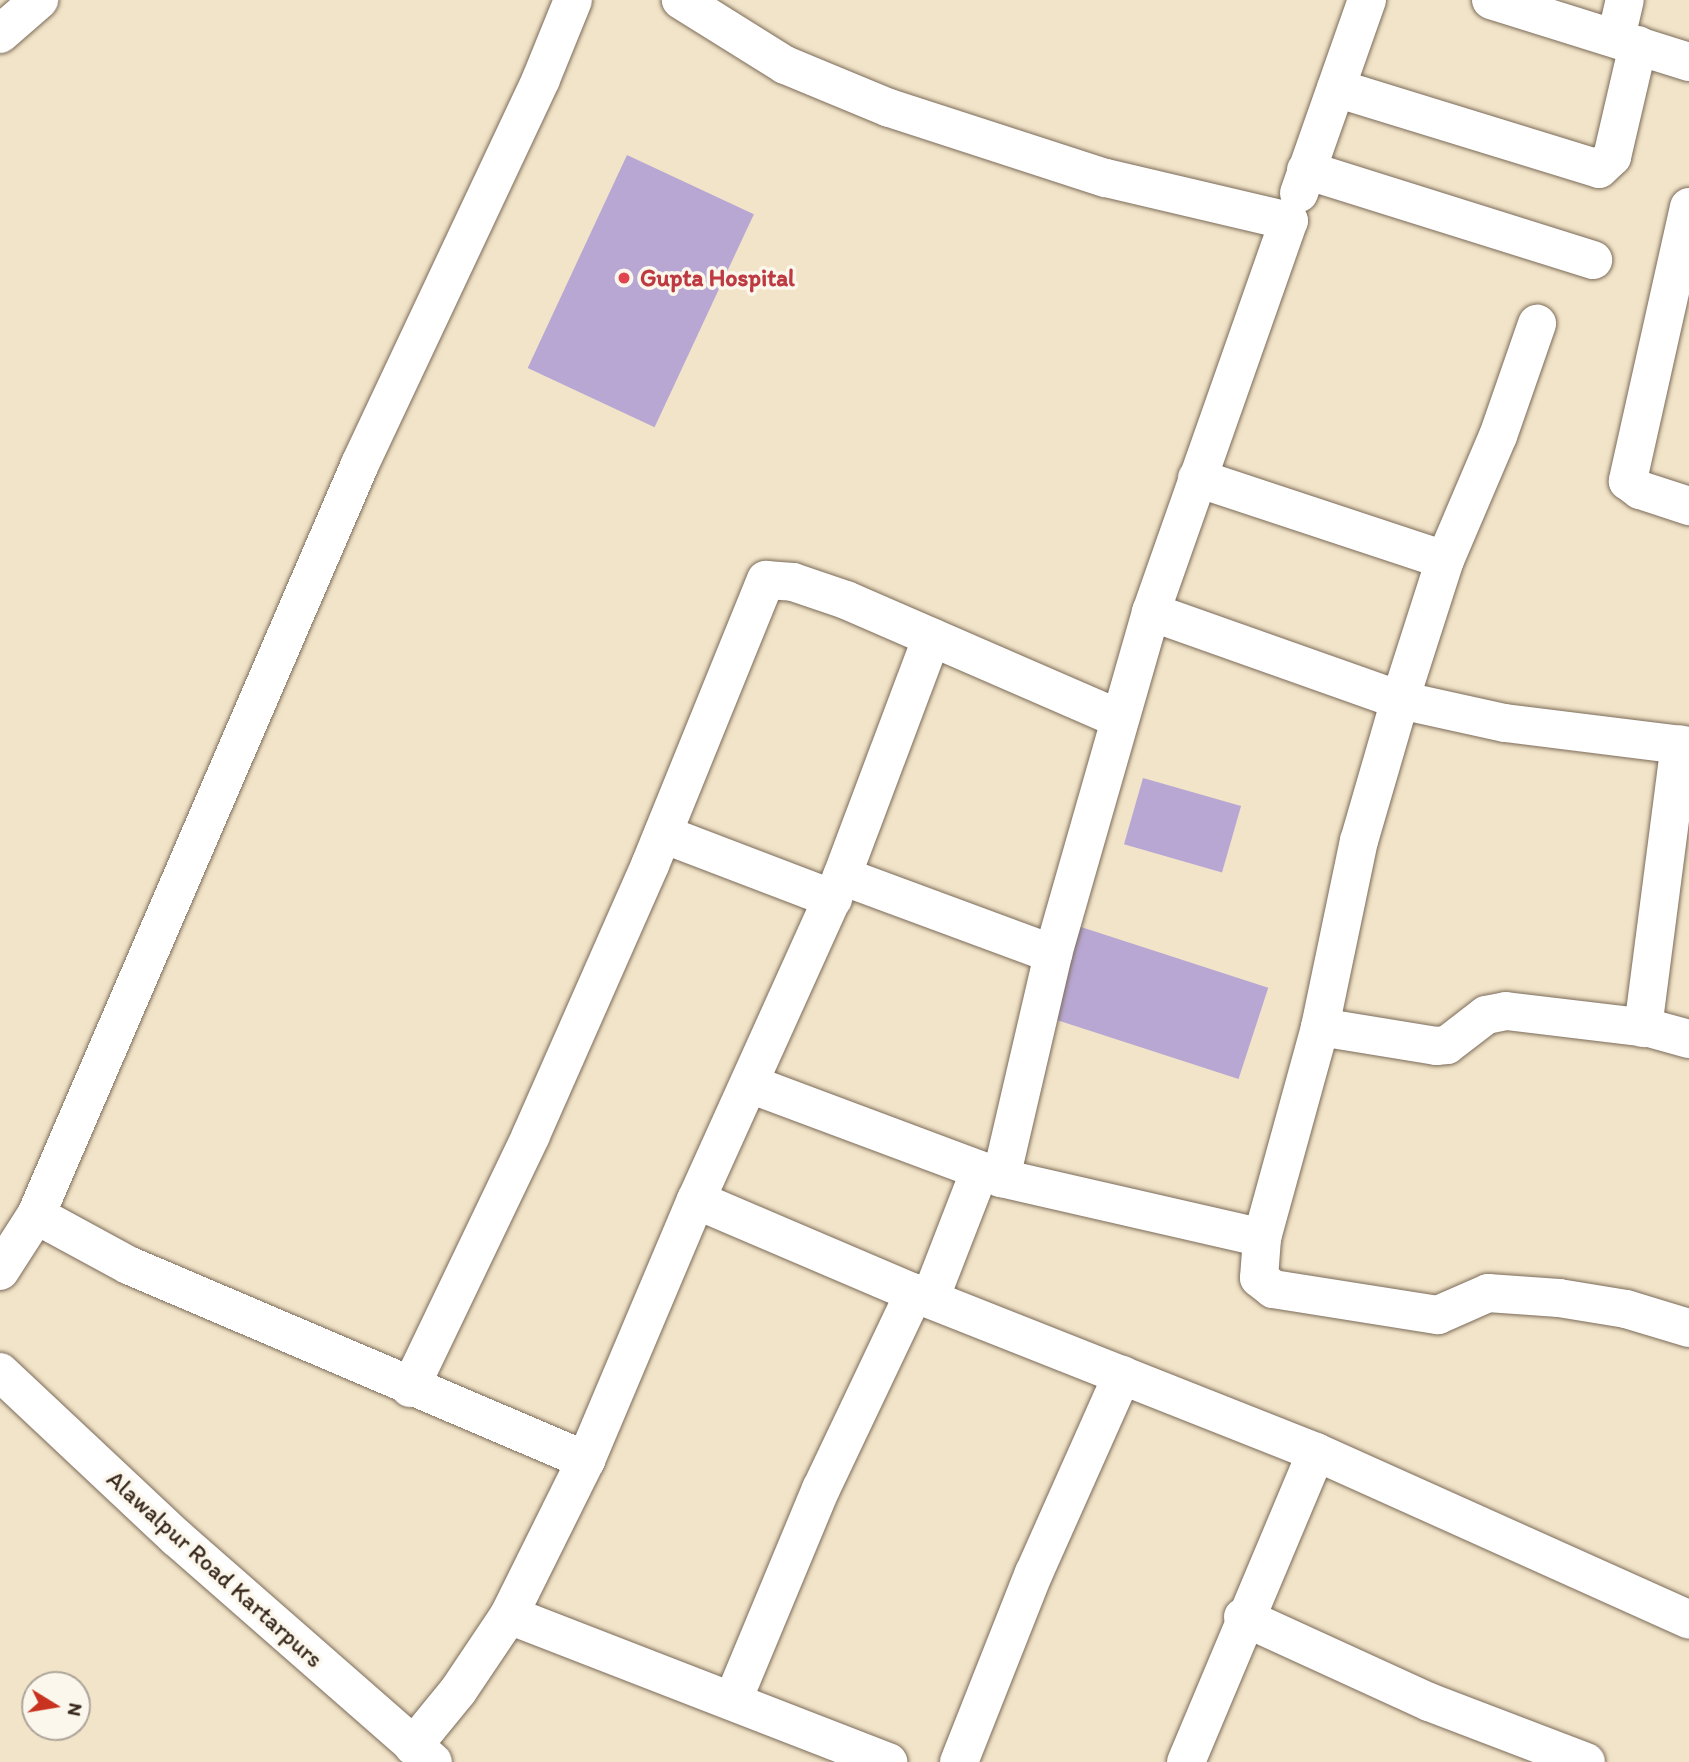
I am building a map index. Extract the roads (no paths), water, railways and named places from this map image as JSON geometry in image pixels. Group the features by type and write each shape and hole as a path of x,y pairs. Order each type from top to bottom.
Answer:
{"street":[{"path":"0,34 38,0"},
{"path":"0,1271 36,1214 360,464 541,79 573,0"},
{"path":"681,0 785,65 889,108 1105,178 1289,221"},
{"path":"733,1700 821,1489 922,1296 990,1174 1117,718 1151,612 1367,0"},
{"path":"1491,0 1689,62"},
{"path":"1336,88 1599,169 1612,157 1627,41 1625,0"},
{"path":"1306,170 1593,260"},
{"path":"1689,207 1628,481 1640,490 1689,506"},
{"path":"1537,324 1498,436 1445,561 1400,700 1359,841 1320,1027 1262,1238 1259,1278 1273,1289 1438,1315 1488,1293 1559,1298 1626,1309 1689,1328"},
{"path":"1197,478 1445,561"},
{"path":"410,1388 531,1135 663,834 766,580 793,582 846,600 1117,718"},
{"path":"1151,612 1400,700 1505,723 1685,745 1643,1028"},
{"path":"423,1754 458,1691 509,1615 586,1460 696,1200 837,888 932,637"},
{"path":"663,834 1053,954"},
{"path":"1320,1027 1425,1046 1447,1045 1496,1012 1643,1028 1689,1039"},
{"path":"750,1084 990,1174 1262,1238"},
{"path":"696,1200 922,1296 1316,1452 1689,1620"},
{"path":"36,1214 128,1265 410,1388 586,1460"},
{"name":"Alawalpur Road Kartarpurs","path":"0,1372 177,1538 423,1754"},
{"path":"959,1762 1034,1573 1122,1375"},
{"path":"1186,1762 1243,1618 1316,1452"},
{"path":"509,1615 888,1762"},
{"path":"1243,1618 1429,1702 1586,1762"}],"place":[{"name":"Gupta Hospital","path":"624,278"}]}
